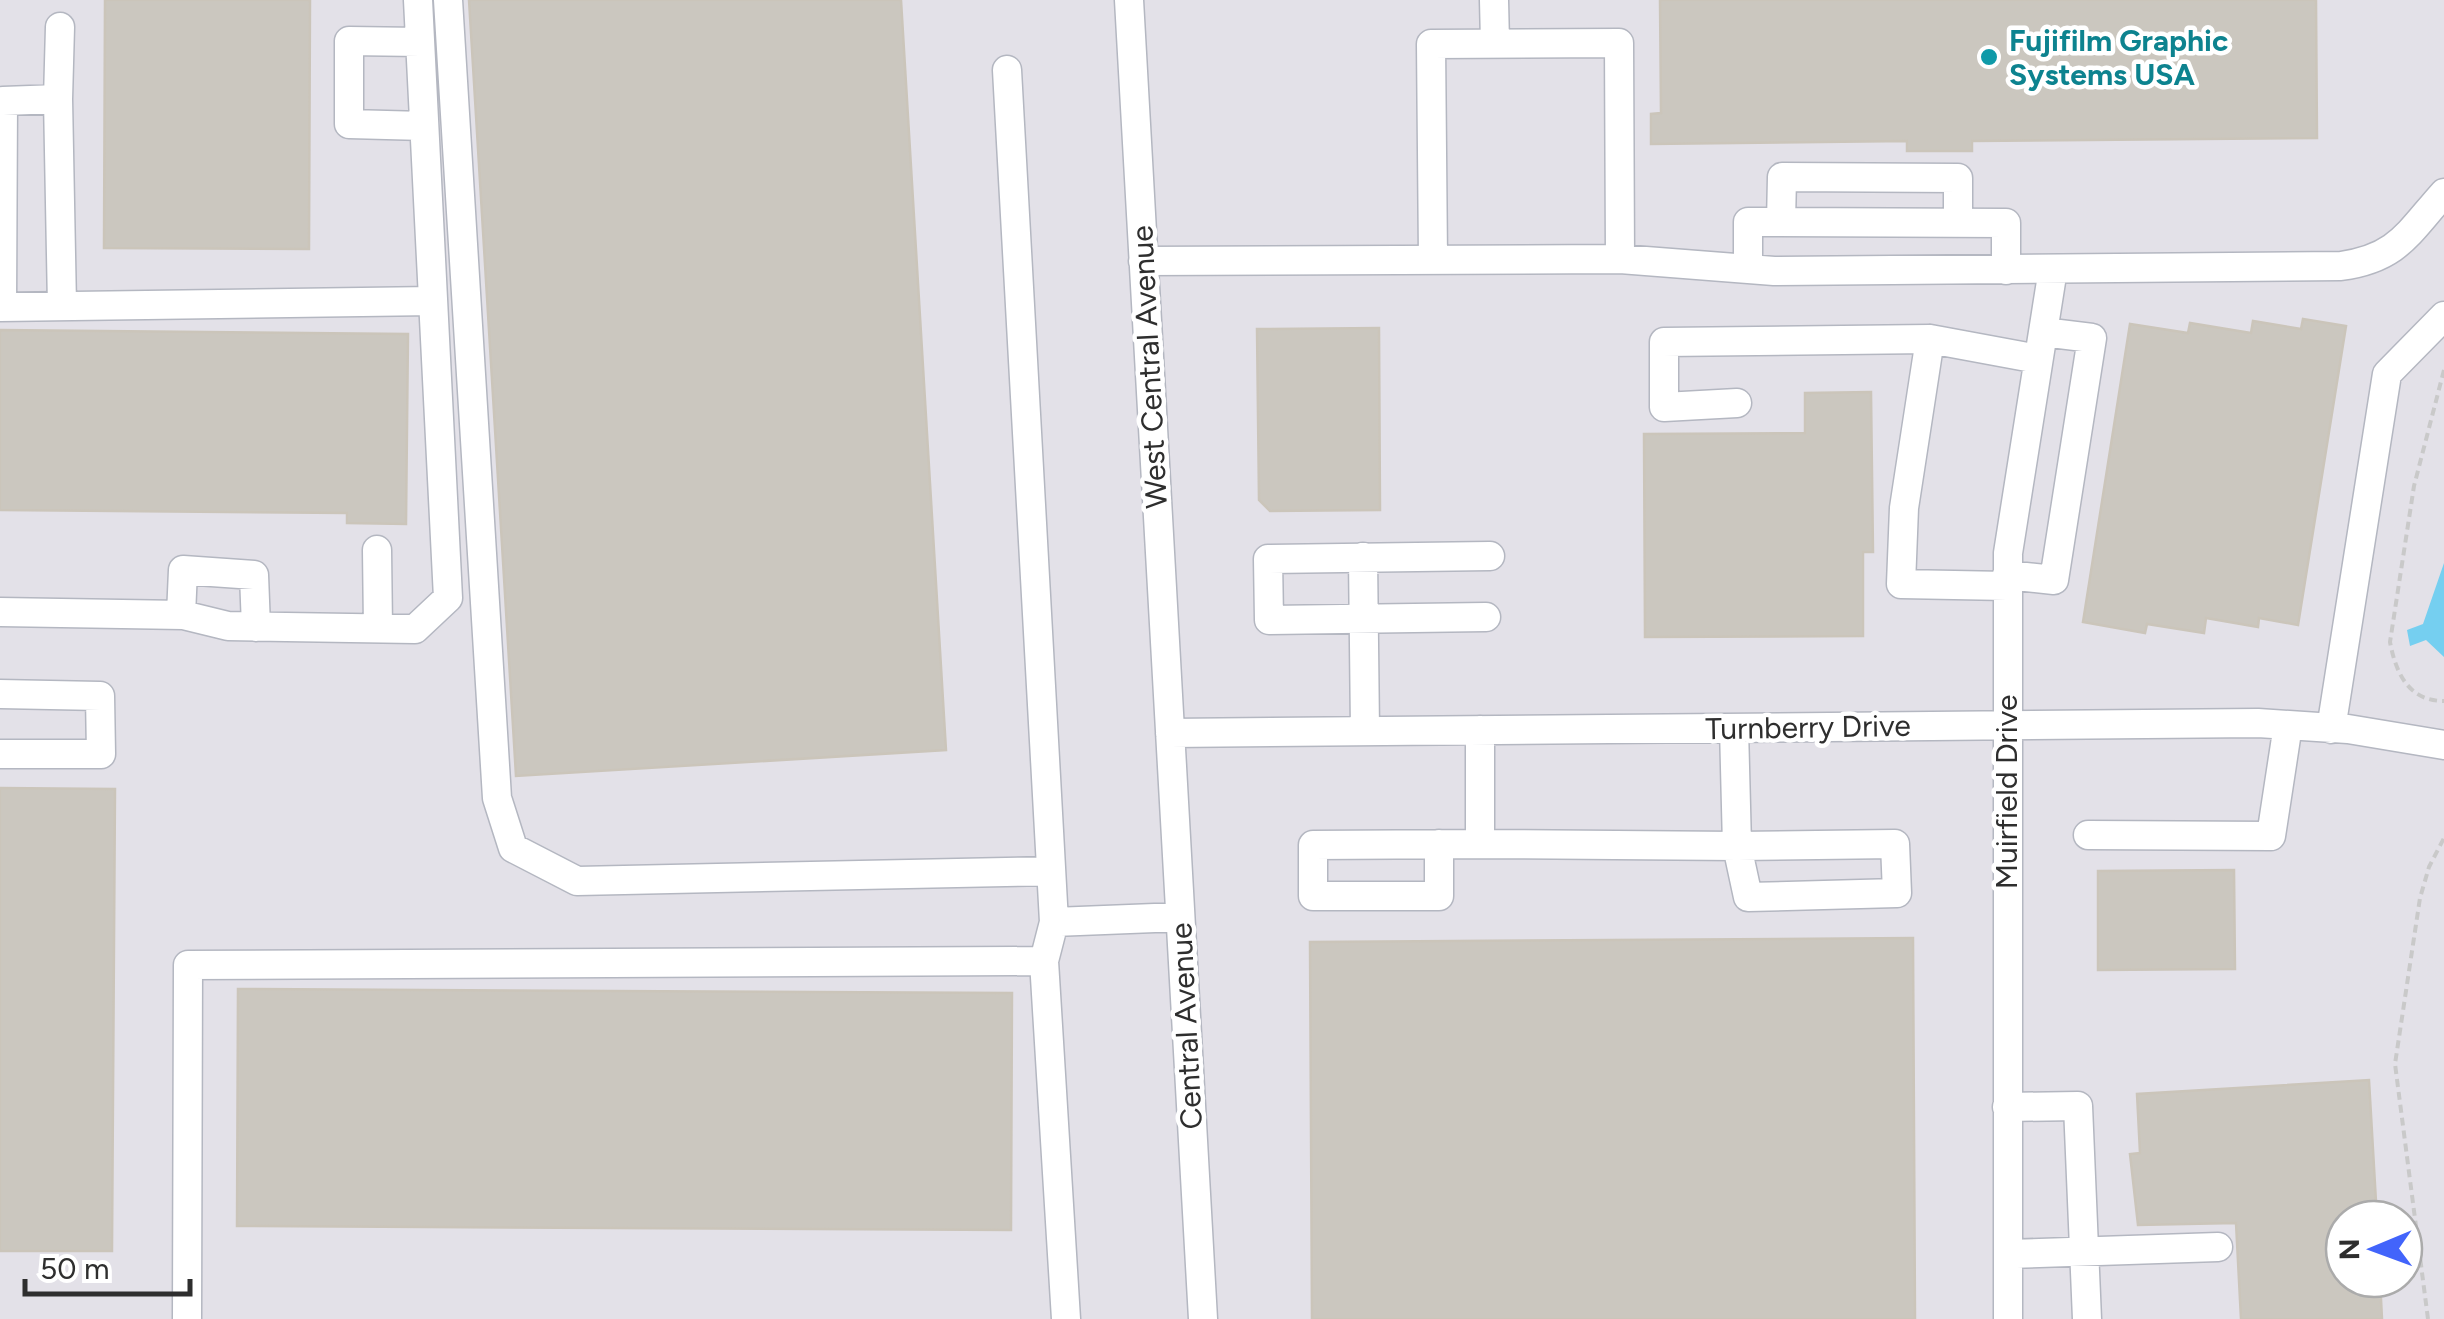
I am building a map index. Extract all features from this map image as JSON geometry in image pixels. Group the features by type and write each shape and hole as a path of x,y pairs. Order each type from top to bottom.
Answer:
{"street":[{"path":"0,612 181,615 228,626 415,629 448,598 418,0"},
{"path":"448,0 497,798 513,848 578,881 1051,871"},
{"name":"West Central Avenue","path":"1129,0 1170,733"},
{"path":"1494,0 1495,44"},
{"path":"60,28 62,306"},
{"path":"420,42 350,41 349,124 424,126"},
{"path":"1433,260 1432,44 1619,42 1620,258"},
{"path":"1007,70 1054,922 1044,961 1066,1319"},
{"path":"58,99 3,101 1,307 434,300"},
{"path":"1781,222 1782,177 1958,178 1958,223"},
{"path":"1143,262 1620,258 1748,269 2341,266 2375,261 2396,247 2444,193"},
{"path":"1748,269 1748,222 1781,222 2006,223 2006,270"},
{"name":"Muirfield Drive","path":"2008,1319 2007,580 2017,476 2053,269"},
{"path":"2332,729 2387,374 2444,316"},
{"path":"1737,404 1664,407 1664,342 1930,339 2040,345 2092,338 2054,580 1900,584 1904,508 1930,339"},
{"path":"376,550 378,628"},
{"path":"1486,617 1269,620 1268,559 1490,556"},
{"path":"1363,558 1366,731"},
{"path":"181,615 183,570 254,575 256,627"},
{"path":"0,694 100,696 101,754 0,754"},
{"path":"2088,835 2272,836 2288,726"},
{"name":"Turnberry Drive","path":"1170,733 2288,726 2444,745"},
{"path":"1439,844 1440,896 1313,896 1312,844 1439,844 1480,844 1737,846 1895,844 1897,893 1748,897 1737,846 1734,728"},
{"path":"1480,730 1480,844"},
{"name":"Central Avenue","path":"1170,733 1203,1319"},
{"path":"1054,922 1180,917"},
{"path":"188,1319 188,965 1044,961"},
{"path":"2007,1108 2078,1106 2087,1319"},
{"path":"2008,1254 2218,1247"}],"path":[{"path":"2444,370 2417,469 2390,642 2394,661 2415,695 2424,701 2444,701"},
{"path":"2428,1319 2395,1064 2420,898 2428,866 2444,838"}],"shaded area":[{"path":"0,0 2444,0 2444,1319 0,1319"}],"water":[{"path":"2444,563 2444,657 2426,640 2410,646 2407,630 2423,624"}],"building":[{"path":"105,0 310,0 309,249 104,248"},
{"path":"469,0 901,0 946,750 516,776"},
{"name":"Fujifilm Graphic Systems USA","path":"1660,0 2316,0 2317,138 1972,141 1972,151 1907,151 1907,141 1651,144 1651,114 1661,113"},
{"path":"2303,319 2346,326 2298,625 2259,618 2258,627 2206,618 2204,633 2147,624 2145,633 2083,622 2130,324 2188,333 2190,323 2251,333 2253,321 2301,329"},
{"path":"1379,328 1380,510 1270,511 1259,500 1257,329"},
{"path":"0,330 408,334 406,524 347,523 347,513 0,510"},
{"path":"1871,392 1873,552 1863,552 1863,636 1645,637 1644,434 1805,433 1805,393"},
{"path":"0,788 115,789 112,1251 0,1251"},
{"path":"2234,870 2235,969 2098,970 2098,871"},
{"path":"1913,938 1915,1319 1312,1319 1310,942"},
{"path":"238,989 1012,993 1011,1230 237,1226"},
{"path":"2369,1080 2376,1199 2324,1199 2324,1299 2381,1299 2382,1319 2241,1319 2236,1223 2138,1225 2130,1154 2140,1153 2137,1094"}],"place":[{"name":"Fujifilm Graphic Systems USA","path":"1989,57"}]}
